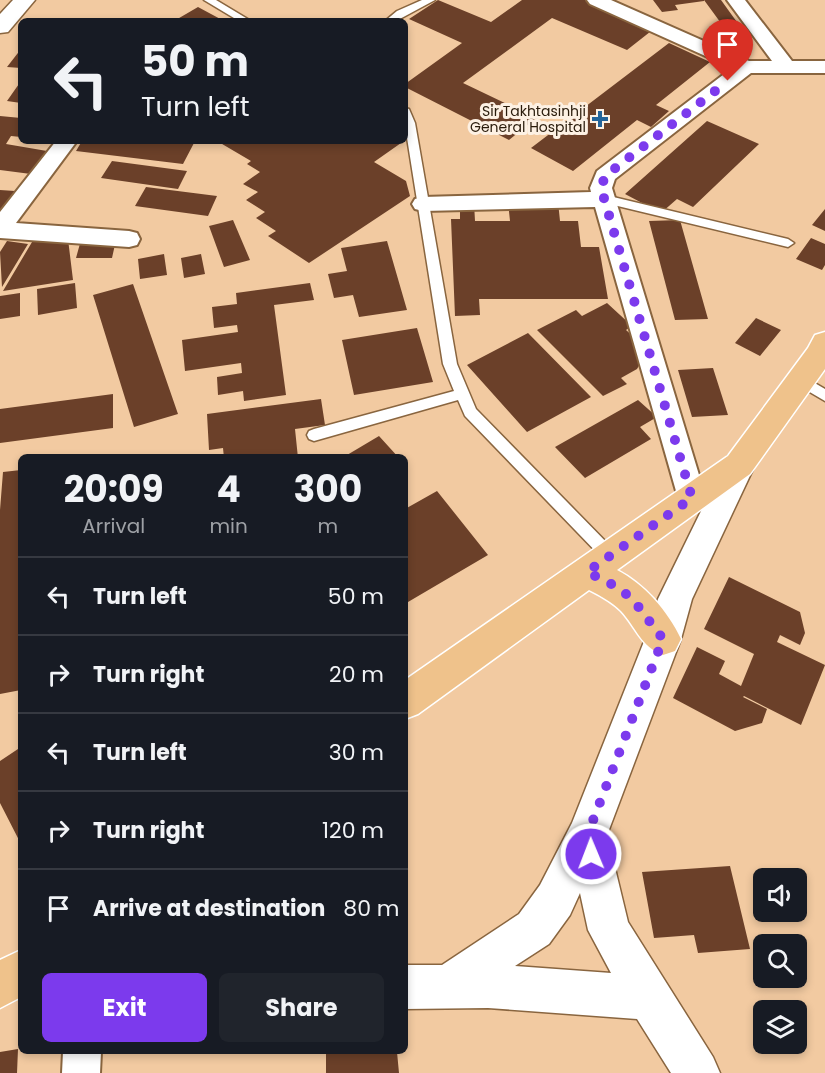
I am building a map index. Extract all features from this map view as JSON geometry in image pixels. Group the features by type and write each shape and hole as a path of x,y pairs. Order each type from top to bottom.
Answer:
{"main road":[{"path":"0,27 25,0"},
{"path":"408,698 739,465 813,388 825,343"},
{"path":"447,987 534,929 555,900 587,836 663,639 675,599 739,465"},
{"path":"599,564 619,588 634,601 663,639"},
{"path":"587,836 609,930 697,1073"},
{"path":"0,986 18,973"},
{"path":"408,987 488,987 649,998"},
{"path":"0,996 18,995"}],"street":[{"path":"596,0 746,67 825,67"},
{"path":"736,0 786,67"},
{"path":"692,498 601,188 605,176 746,67"},
{"path":"0,229 65,144"},
{"path":"423,204 604,199"},
{"path":"0,229 129,239"},
{"path":"81,1073 82,1054"}],"lane":[{"path":"209,0 241,18"},
{"path":"394,18 430,0"},
{"path":"408,118 450,364 460,394 470,412 599,564"},
{"path":"604,199 788,243"},
{"path":"314,435 460,394"}],"building":[{"path":"438,0 491,22 522,0 588,0 655,28 627,50 552,18 463,83 536,118 509,140 408,89 408,82 462,43 409,19"},
{"path":"653,0 704,1 675,5 678,10 662,12"},
{"path":"704,0 721,0 747,36 726,30"},
{"path":"198,7 218,18 179,18"},
{"path":"669,43 710,62 656,105 669,111 651,127 637,120 573,171 531,148"},
{"path":"18,53 18,68 7,67"},
{"path":"18,85 18,103 7,101"},
{"path":"0,116 18,118 18,137 11,136 6,144 47,151 31,174 0,170"},
{"path":"707,121 759,144 693,207 677,199 661,213 625,194"},
{"path":"80,144 193,144 183,164 76,151"},
{"path":"222,144 400,144 374,162 406,181 410,196 309,263 268,236 276,231 256,218 265,212 246,200 258,192 243,184 260,172 247,164 251,161"},
{"path":"112,161 187,171 178,189 101,178"},
{"path":"146,187 217,196 208,216 135,206"},
{"path":"0,190 15,191 0,215"},
{"path":"508,202 558,202 560,221 578,221 581,247 599,247 608,299 479,299 480,315 455,316 451,219 460,219 460,203 474,203 475,221 510,221"},
{"path":"825,209 825,231 812,225"},
{"path":"233,220 250,260 224,267 209,226"},
{"path":"680,220 708,319 675,320 649,221"},
{"path":"35,237 68,239 73,280 3,291"},
{"path":"811,238 825,244 825,265 822,270 796,259"},
{"path":"81,240 116,240 112,258 76,258"},
{"path":"7,241 28,244 2,287 0,252"},
{"path":"387,241 407,310 359,317 353,295 334,298 328,274 347,271 341,248"},
{"path":"164,254 167,275 140,279 138,259"},
{"path":"201,254 205,274 184,278 181,258"},
{"path":"75,283 77,308 38,315 37,289"},
{"path":"310,283 314,300 274,305 286,395 244,401 243,391 218,395 217,377 242,373 241,363 185,371 182,340 238,332 237,325 214,328 212,307 237,304 236,293"},
{"path":"133,284 178,414 134,427 93,295"},
{"path":"20,293 20,316 0,319 0,296"},
{"path":"607,303 632,326 626,330 645,347 644,357 637,369 621,378 627,384 603,396 537,330 576,310 582,316"},
{"path":"756,318 781,330 760,356 735,343"},
{"path":"417,328 433,382 354,395 342,340"},
{"path":"528,333 591,397 527,432 467,365"},
{"path":"713,368 728,415 692,417 678,370"},
{"path":"113,394 113,428 0,443 0,409"},
{"path":"321,399 325,425 295,429 298,454 224,454 223,448 209,450 207,414"},
{"path":"638,400 657,417 640,427 651,439 585,478 555,447"},
{"path":"379,436 395,454 349,454"},
{"path":"18,470 18,691 0,694 0,510 3,472"},
{"path":"437,491 488,555 408,602 408,507"},
{"path":"729,577 800,612 805,633 800,645 780,635 777,642 825,665 801,725 744,696 767,709 762,723 735,731 673,698 697,647 725,661 719,674 741,686 754,654 704,629"},
{"path":"18,749 18,838 0,803 0,761"},
{"path":"730,866 750,949 698,953 694,935 654,938 642,872"},
{"path":"18,1049 17,1073 0,1073 0,1052"},
{"path":"326,1054 397,1054 399,1073 326,1073"}],"place":[{"name":"Sir Takhtasinhji General Hospital","path":"600,119"}],"route":[{"path":"591,854 587,836 663,639 634,601 619,588 587,572 692,498 601,188 605,176 728,81"}]}
